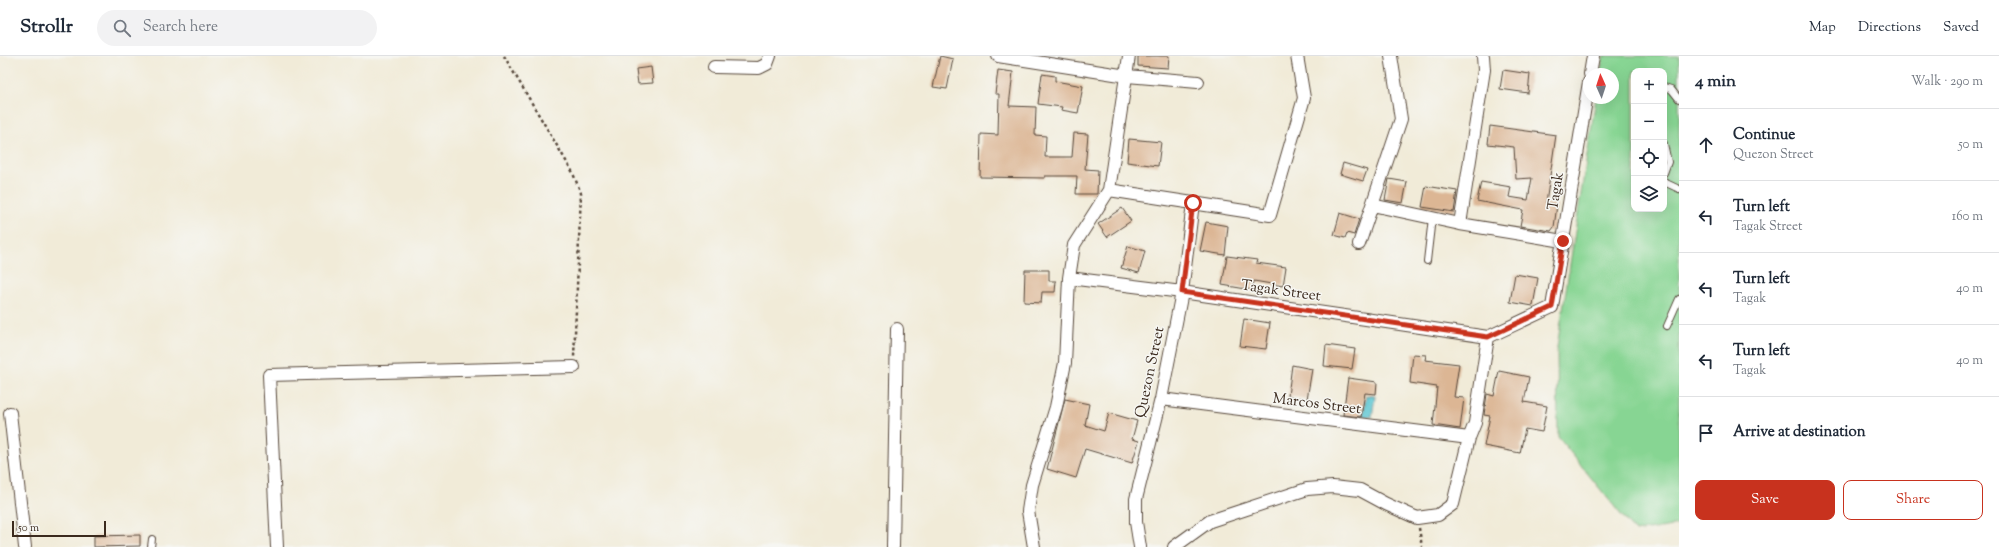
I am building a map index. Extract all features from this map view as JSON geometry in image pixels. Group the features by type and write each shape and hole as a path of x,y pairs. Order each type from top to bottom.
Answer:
{"street":[{"path":"714,67 759,68 767,64 770,56"},
{"path":"998,56 1127,76 1198,82"},
{"path":"1034,547 1028,510 1032,485 1056,408 1065,363 1069,278 1074,245 1109,190 1129,56"},
{"path":"1109,190 1270,215 1304,98 1297,56"},
{"path":"1359,244 1401,119 1391,56"},
{"path":"1460,224 1484,70 1483,56"},
{"path":"1591,68 1593,56"},
{"name":"Tagak","path":"1488,337 1552,307 1585,104"},
{"name":"Quezon Street","path":"1140,547 1136,522 1136,499 1161,399 1182,292 1193,203"},
{"path":"1372,205 1460,224 1563,241"},
{"name":"Tagak Street","path":"1069,278 1182,292 1488,337"},
{"path":"892,547 897,329"},
{"path":"1174,547 1210,521 1307,489 1333,487 1360,490 1386,504 1418,518 1438,515 1453,504 1469,438 1475,423 1488,337"},
{"path":"277,547 269,375 574,367"},
{"name":"Marcos Street","path":"1161,399 1469,438"},
{"path":"10,413 25,547"}],"lane":[{"path":"1667,88 1671,89 1679,99"},
{"path":"1667,183 1679,188"},
{"path":"1427,260 1432,218"},
{"path":"1667,326 1679,299"},
{"path":"151,547 152,539"}],"path":[{"path":"504,56 572,170 581,193 574,367"},
{"path":"1418,518 1422,547"}],"green space":[{"path":"1606,56 1679,56 1679,525 1635,532 1558,437 1557,347 1595,104 1619,104 1619,68 1601,68 1603,58"}],"water":[{"path":"1366,395 1375,396 1372,417 1363,416"}],"building":[{"path":"940,56 953,59 947,89 933,87"},
{"path":"1138,56 1169,56 1168,68 1138,66"},
{"path":"651,67 653,83 638,84 636,69"},
{"path":"998,70 1013,72 1009,106 1036,107 1035,135 1046,136 1045,157 1072,157 1074,133 1088,134 1085,169 1098,170 1097,194 1076,194 1077,176 1045,176 1045,178 980,177 981,134 998,135 999,94 995,94"},
{"path":"1503,70 1530,74 1528,93 1500,89"},
{"path":"1042,74 1055,76 1055,81 1083,86 1078,113 1061,110 1062,107 1038,104"},
{"path":"1490,126 1556,135 1546,203 1557,205 1554,227 1551,231 1520,226 1523,210 1477,201 1481,182 1511,187 1509,197 1528,200 1532,178 1516,179 1514,147 1488,144"},
{"path":"1129,139 1161,142 1158,166 1127,162"},
{"path":"1343,163 1367,170 1363,181 1340,174"},
{"path":"1389,179 1407,182 1403,203 1385,200"},
{"path":"1426,186 1457,191 1454,212 1422,207"},
{"path":"1122,208 1131,221 1107,237 1098,224"},
{"path":"1340,213 1359,219 1354,235 1347,233 1345,238 1334,235"},
{"path":"1206,222 1228,226 1225,255 1200,251"},
{"path":"1128,246 1145,251 1139,273 1121,268"},
{"path":"1227,256 1257,260 1256,263 1286,267 1283,286 1254,281 1252,290 1222,285"},
{"path":"1025,270 1049,270 1049,281 1056,281 1055,292 1042,292 1041,303 1024,302"},
{"path":"1515,274 1538,278 1533,306 1510,302"},
{"path":"1244,319 1270,323 1266,349 1240,346"},
{"path":"1326,345 1355,349 1352,369 1324,366"},
{"path":"1413,354 1426,355 1425,360 1459,364 1454,397 1464,398 1460,429 1433,425 1437,387 1410,383"},
{"path":"1292,365 1312,369 1307,399 1288,396"},
{"path":"1499,371 1529,377 1524,402 1547,406 1542,432 1525,429 1520,453 1484,446 1490,416 1484,415 1487,394 1494,396"},
{"path":"1348,378 1377,382 1376,394 1365,393 1361,417 1343,415"},
{"path":"1065,399 1089,404 1085,425 1104,431 1109,413 1137,421 1132,439 1139,441 1132,463 1085,449 1076,478 1047,469"},
{"path":"140,535 140,546 94,547 94,536"}],"route":[{"path":"1193,203 1182,292 1488,337 1552,307 1563,241"}]}
